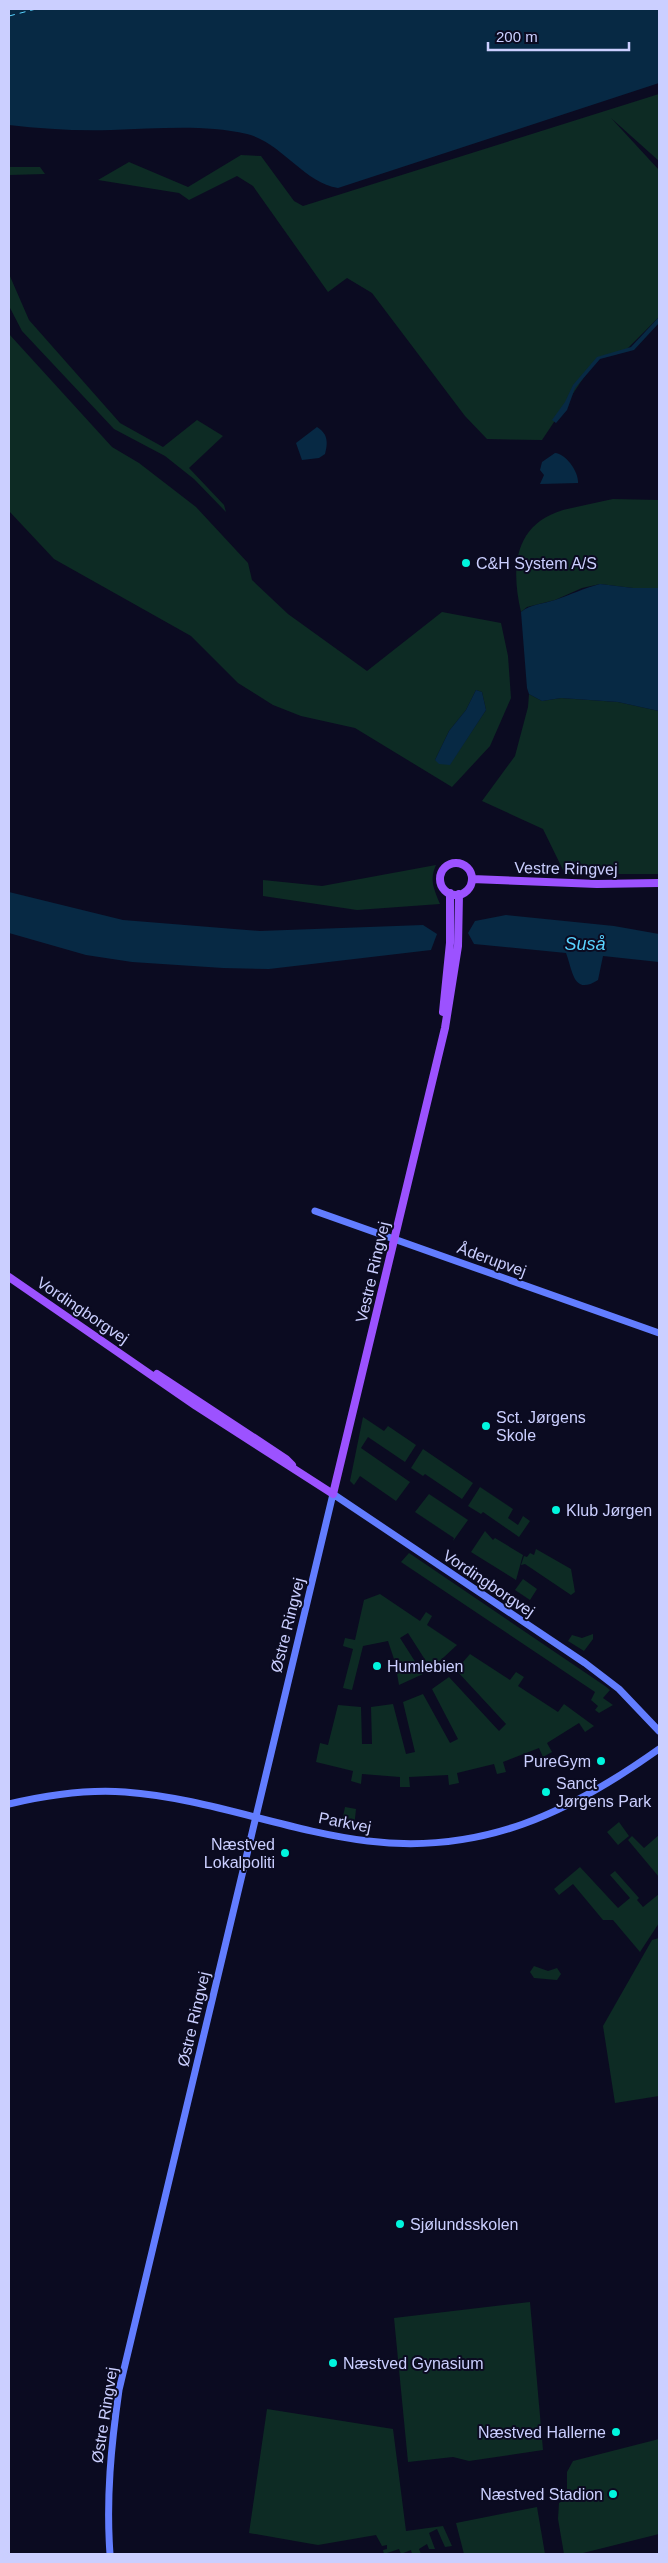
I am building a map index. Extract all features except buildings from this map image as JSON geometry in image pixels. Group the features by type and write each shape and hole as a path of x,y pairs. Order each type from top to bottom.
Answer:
{"main road":[{"path":"460,863 467,867 472,879 467,890 459,894 450,893 441,881 443,870 451,864 460,863"},
{"name":"Vestre Ringvej","path":"472,879 597,884 659,883"},
{"name":"Vestre Ringvej","path":"437,1056 450,943 450,893"},
{"name":"Vestre Ringvej","path":"333,1494 437,1056 456,966 459,894"},
{"name":"Vordingborgvej","path":"9,1277 286,1459 295,1468 333,1494"}],"street":[{"name":"Åderupvej","path":"315,1211 659,1333"},
{"name":"Vordingborgvej","path":"333,1494 585,1664 619,1689 659,1731"},
{"name":"Østre Ringvej","path":"110,2554 108,2486 111,2445 119,2390 333,1494"},
{"name":"Parkvej","path":"9,1804 57,1794 123,1791 177,1798 255,1818 369,1842 408,1844 464,1839 517,1827 550,1815 599,1790 659,1749"}],"green space":[{"path":"659,94 659,161 611,118 659,170 659,317 625,351 596,359 542,440 487,439 465,416 372,293 347,278 328,292 253,186 237,176 189,200 179,193 98,180 129,162 188,187 241,155 261,156 294,201 303,206"},
{"path":"9,167 40,167 45,174 9,175"},
{"path":"9,274 29,320 120,423 163,447 197,420 223,436 189,468 224,505 226,512 194,479 165,456 114,429 22,331 9,306"},
{"path":"9,334 112,447 139,463 196,507 248,563 252,580 288,614 367,671 442,612 501,623 508,656 511,698 490,746 452,787 355,728 301,716 273,705 238,683 191,636 54,559 9,511","holes":["476,690 482,692 486,710 450,764 435,760 449,731 466,710"]},
{"path":"613,499 659,500 659,588 633,588 600,584 582,588 555,600 527,607 521,612 516,580 517,565 525,538 534,526 546,517 563,510"},
{"path":"529,694 542,701 561,698 618,702 659,711 659,874 565,874 543,829 482,801 515,756 528,707"},
{"path":"436,865 433,880 434,889 440,904 357,910 263,896 263,880 322,886"},
{"path":"363,1417 384,1431 388,1426 416,1445 405,1462 368,1437 361,1448 410,1482 396,1501 360,1476 354,1485 350,1481"},
{"path":"423,1449 473,1483 462,1499 425,1474 423,1476 411,1468"},
{"path":"480,1487 513,1509 508,1518 518,1525 523,1516 530,1521 519,1537 483,1512 481,1514 468,1506"},
{"path":"429,1494 468,1520 453,1541 454,1538 415,1512"},
{"path":"485,1531 493,1540 495,1538 523,1555 516,1580 471,1552"},
{"path":"536,1549 571,1569 575,1592 571,1595 525,1564 521,1565 524,1556 527,1557 530,1553 534,1555"},
{"path":"409,1553 605,1686 610,1690 603,1698 613,1705 599,1713 595,1710 598,1706 591,1700 595,1692 401,1562"},
{"path":"523,1579 537,1589 530,1600 515,1590"},
{"path":"380,1594 420,1621 426,1612 432,1616 427,1625 457,1645 431,1669 408,1633 400,1638 423,1674 399,1685 395,1662 388,1641 363,1646 352,1690 343,1688 353,1649 343,1646 345,1638 355,1640 364,1600"},
{"path":"593,1634 593,1639 584,1651 568,1641 572,1635 582,1638"},
{"path":"470,1654 510,1680 516,1672 524,1677 518,1686 558,1712 564,1704 594,1726 585,1732 579,1723 547,1743 552,1752 543,1757 539,1748 503,1762 506,1772 497,1774 494,1764 457,1773 459,1783 449,1785 448,1775 409,1777 410,1787 400,1787 400,1777 362,1774 361,1784 351,1781 353,1771 316,1762 320,1743 328,1745 338,1705 361,1707 362,1744 372,1744 371,1707 393,1704 406,1754 415,1752 403,1702 423,1694 450,1743 458,1739 432,1689 449,1677 499,1731 506,1724 456,1670"},
{"path":"345,1807 356,1809 354,1828 341,1826"},
{"path":"619,1822 629,1836 618,1845 607,1832"},
{"path":"659,1835 659,1877 628,1840 632,1836 644,1848"},
{"path":"580,1867 618,1908 630,1898 610,1875 615,1871 639,1898 637,1900 643,1907 659,1894 659,1923 640,1952 613,1920 603,1920 573,1884 559,1895 554,1889"},
{"path":"659,1938 659,2096 615,2103 603,2026 652,1940"},
{"path":"534,1966 548,1971 557,1968 561,1974 557,1980 534,1978 530,1972"},
{"path":"530,2302 543,2450 469,2461 453,2457 408,2462 394,2318"},
{"path":"267,2409 393,2429 406,2531 443,2526 452,2546 445,2547 437,2529 429,2533 435,2549 429,2549 427,2544 419,2549 421,2554 412,2554 411,2550 401,2554 399,2549 384,2554 383,2550 387,2549 387,2545 382,2546 376,2535 318,2545 249,2533"},
{"name":"Næstved Stadion","path":"659,2439 659,2534 579,2554 564,2554 558,2519 559,2503 567,2498 567,2472 573,2461"},
{"path":"537,2507 545,2554 464,2554 456,2523"}],"water":[{"path":"9,9 659,9 659,83 338,188 314,178 271,145 247,134 196,128 85,130 9,125"},
{"path":"659,317 659,323 634,350 600,359 575,388 567,410 556,423 552,420 565,402 573,385 597,357 631,347"},
{"path":"317,427 325,435 327,446 325,454 319,458 302,460 296,443"},
{"path":"555,453 571,464 578,483 540,484 544,475 540,470 542,462"},
{"path":"600,584 633,588 659,588 659,711 618,702 561,698 542,701 529,694 521,612 533,606"},
{"path":"476,690 482,692 486,710 450,765 439,764 435,760 449,731 466,710"},
{"path":"9,892 123,920 260,931 423,925 437,934 431,950 269,969 132,962 86,955 9,933"},
{"name":"Suså","path":"506,915 614,926 659,934 659,962 603,956 598,980 583,985 575,979 566,953 474,944 468,933 475,921"}],"ferry route":[{"path":"9,16 36,9"}],"place":[{"name":"C&H System A/S","path":"466,563"},
{"name":"Sct. Jørgens Skole","path":"486,1426"},
{"name":"Klub Jørgen","path":"556,1510"},
{"name":"Humlebien","path":"377,1666"},
{"name":"PureGym","path":"601,1761"},
{"name":"Sanct Jørgens Park","path":"546,1792"},
{"name":"Næstved Lokalpoliti","path":"285,1853"},
{"name":"Sjølundsskolen","path":"400,2224"},
{"name":"Næstved Gynasium","path":"333,2363"},
{"name":"Næstved Hallerne","path":"616,2432"},
{"name":"Næstved Stadion","path":"613,2494"}]}
